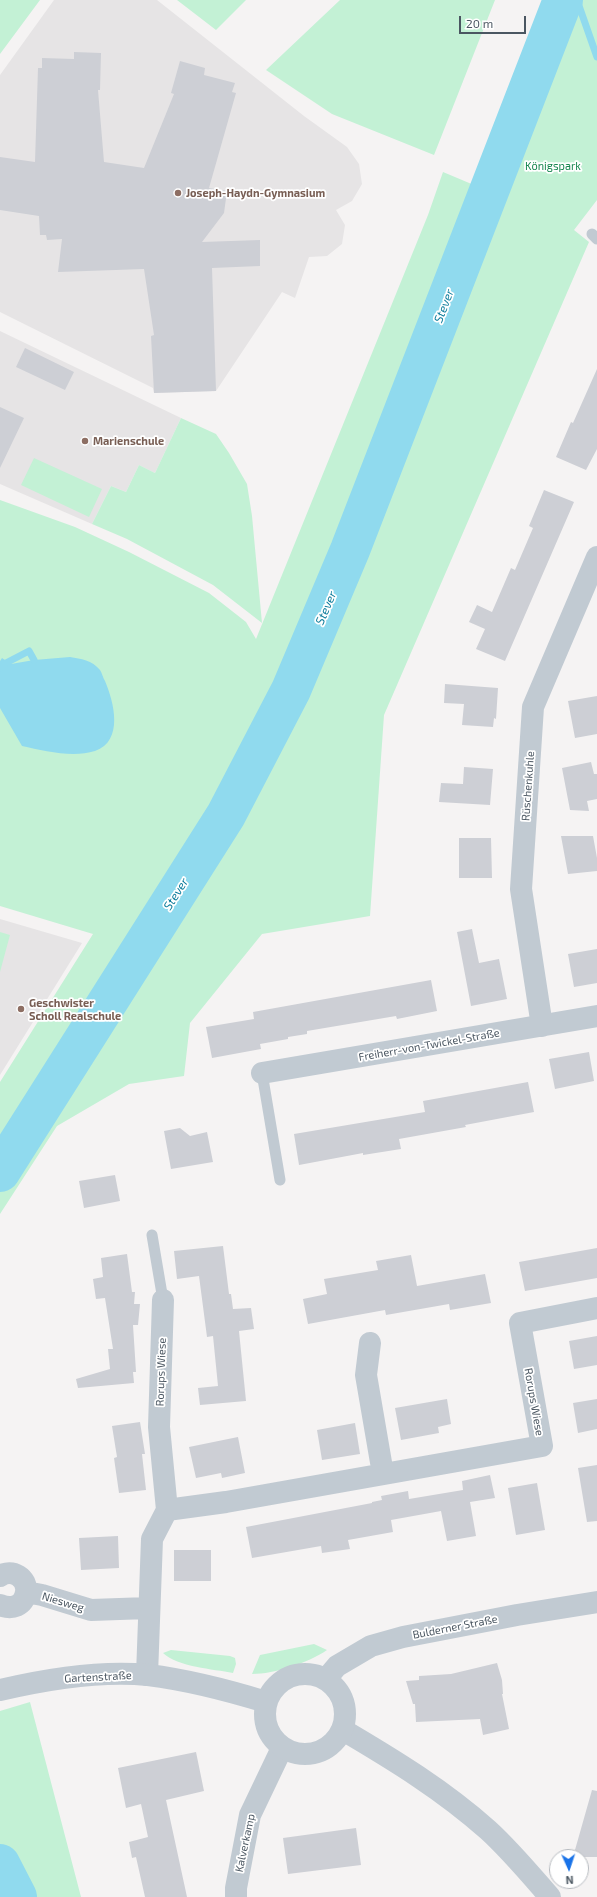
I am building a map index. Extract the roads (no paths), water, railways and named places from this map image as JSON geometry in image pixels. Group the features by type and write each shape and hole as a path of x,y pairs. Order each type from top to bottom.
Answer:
{"street":[{"name":"Rüschenkuhle","path":"542,1026 521,889 533,707 597,557"},
{"name":"Freiherr-von-Twickel-Straße","path":"262,1074 597,1016"},
{"name":"Rorups Wiese","path":"163,1300 159,1427 167,1510 226,1502 542,1446 520,1323 597,1308"},
{"path":"370,1343 366,1375 383,1474"},
{"path":"147,1675 148,1608 152,1539 167,1510"},
{"name":"Niesweg","path":"0,1576 11,1573 19,1575 24,1581 26,1592 26,1597 21,1604 13,1608 6,1608 0,1605"},
{"name":"Niesweg","path":"26,1592 42,1595 91,1610 148,1608"},
{"name":"Bulderner Straße","path":"326,1679 337,1666 371,1646 403,1637 518,1615 597,1602"},
{"name":"Gartenstraße","path":"0,1690 51,1680 108,1674 147,1675 219,1688 266,1702"},
{"path":"312,1674 326,1679 340,1694 345,1706 346,1718 342,1730 336,1740 326,1749 315,1754 302,1755 282,1748 272,1738 267,1729 265,1719 266,1702 272,1690 280,1682 290,1676 312,1674"},
{"path":"342,1730 401,1764 459,1806 516,1858 550,1897"},
{"name":"Kalverkamp","path":"236,1897 236,1888 250,1815 282,1748"}],"lane":[{"path":"262,1074 280,1180"},
{"name":"Rorups Wiese","path":"152,1235 163,1300"}],"water":[{"path":"70,657 90,662 101,671 111,699 113,710 113,730 110,739 104,746 95,751 77,754 58,753 22,746 0,708 0,661 2,658 11,664 34,660"}],"waterway":[{"name":"Stever","path":"0,1172 226,815 291,690 350,550 563,0"},
{"path":"577,0 597,57"},
{"path":"0,668 4,664 29,651 34,660"},
{"name":"Stever","path":"0,1864 17,1897"}],"place":[{"name":"Joseph-Haydn-Gymnasium","path":"178,193"},
{"name":"Marienschule","path":"85,441"},
{"name":"Geschwister Scholl Realschule","path":"21,1009"}],"park label":[{"name":"Königspark","path":"553,166"}]}
